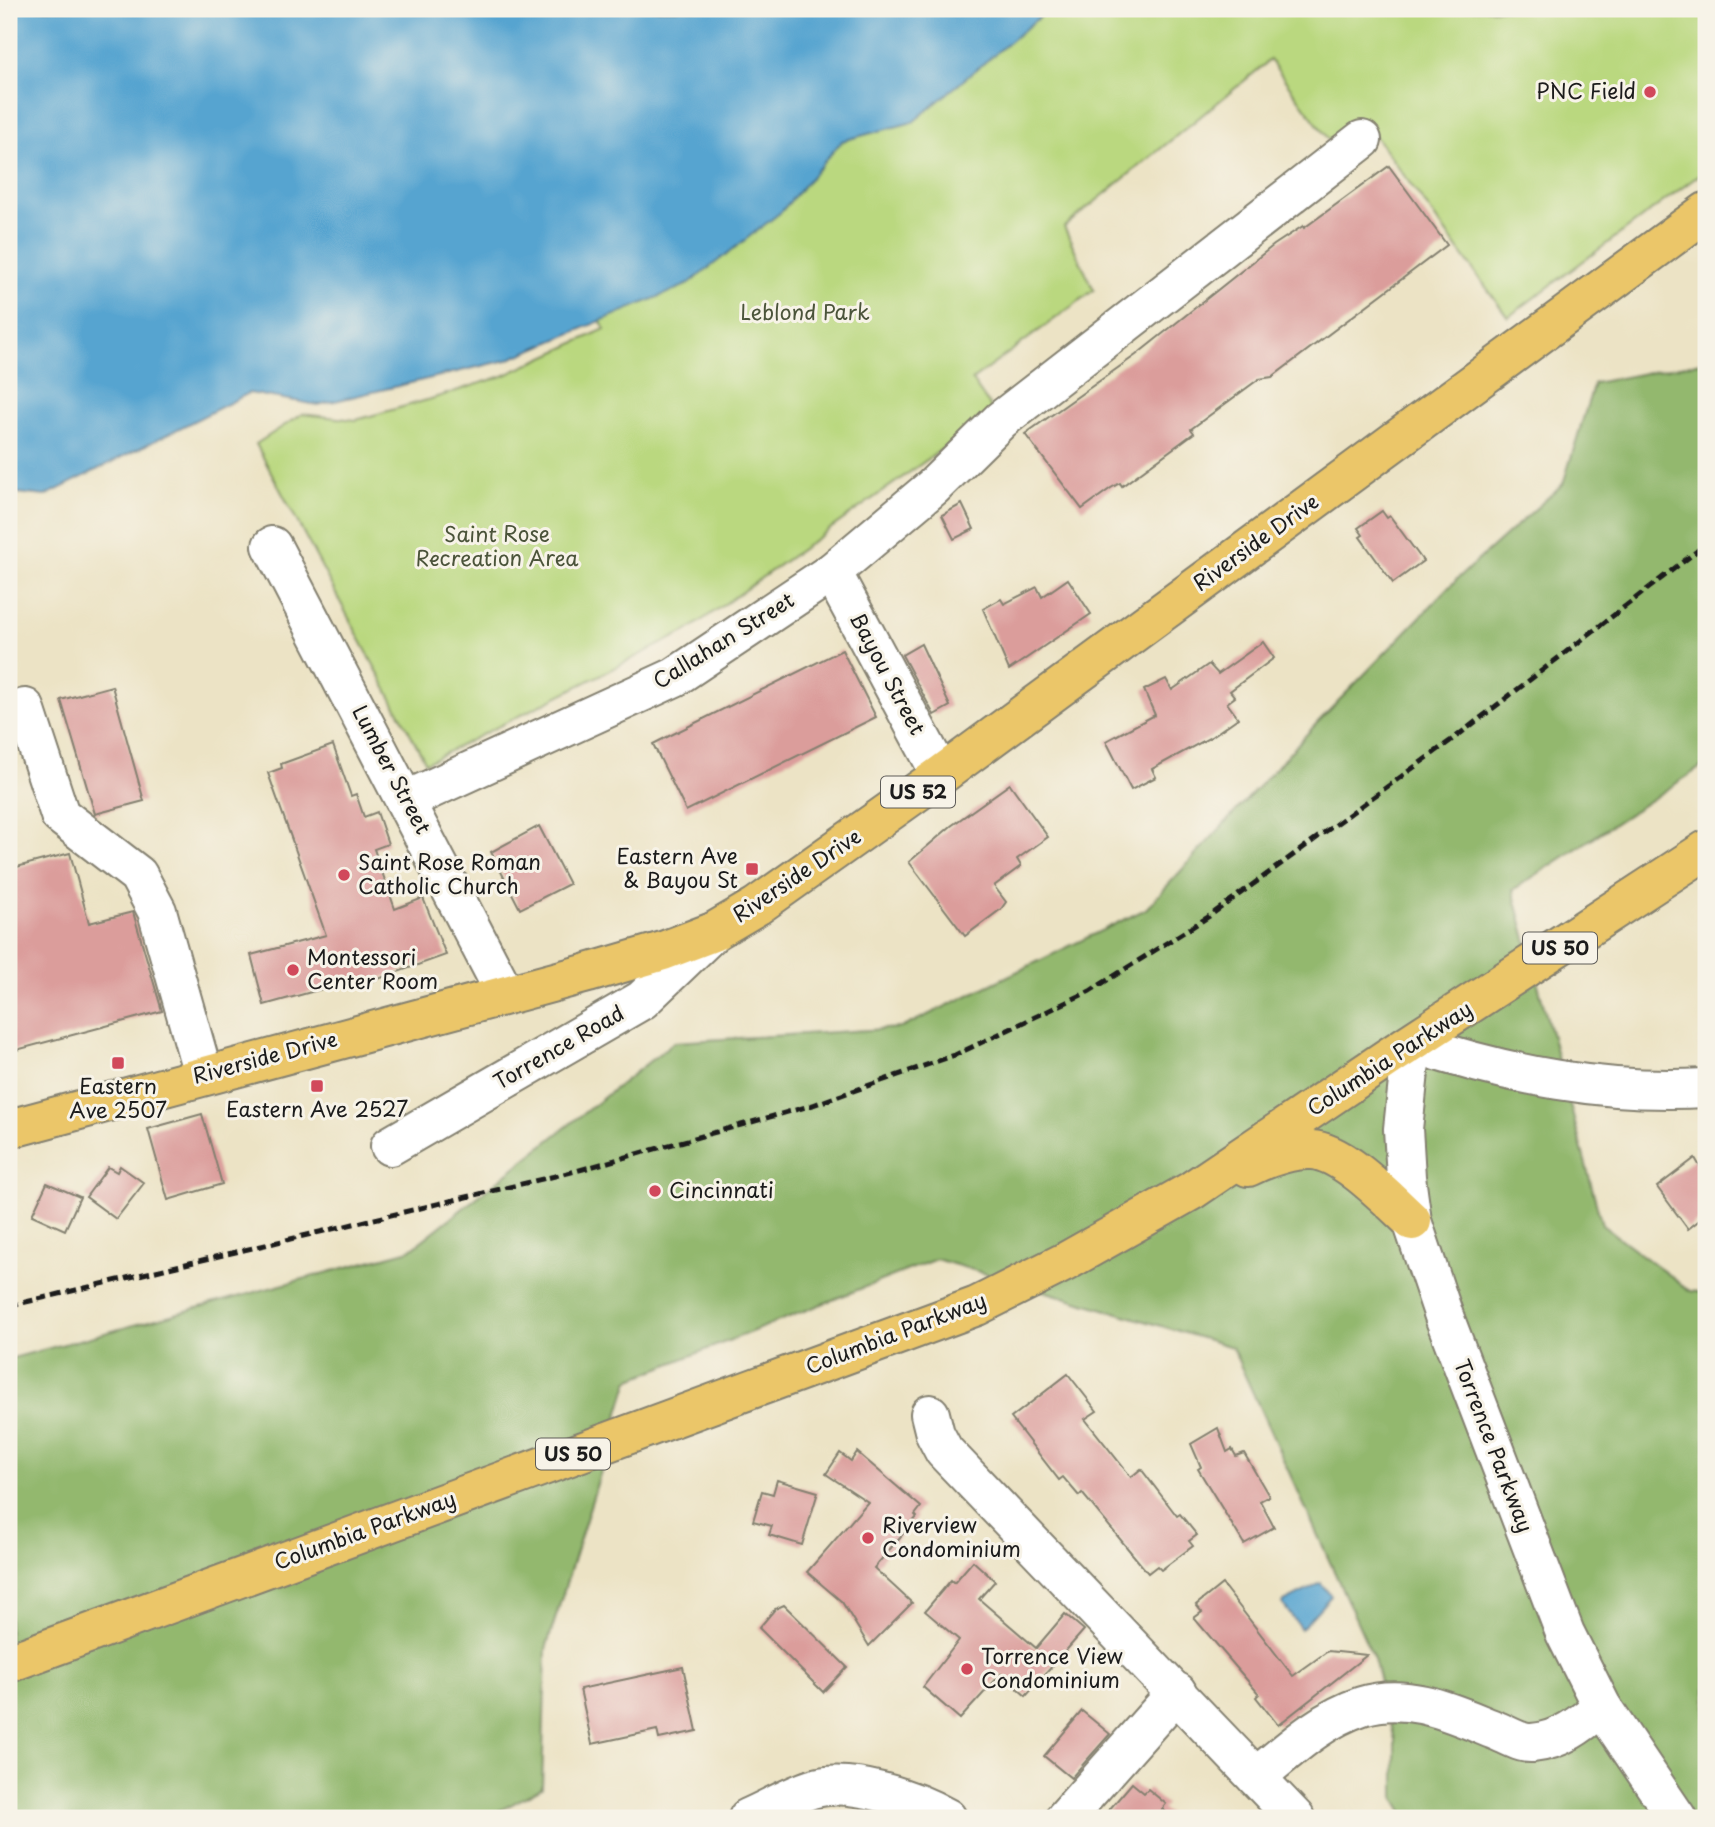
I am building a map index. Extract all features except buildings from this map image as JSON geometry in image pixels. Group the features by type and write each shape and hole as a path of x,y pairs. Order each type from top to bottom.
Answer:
{"main road":[{"name":"Riverside Drive","path":"9,1129 203,1074 506,995 663,951 713,932 757,906 941,775 1706,212"},
{"name":"Columbia Parkway","path":"9,1663 977,1306 1065,1262 1191,1191 1706,850"},
{"path":"1191,1191 1272,1156 1312,1150 1342,1162 1412,1221"}],"street":[{"name":"Callahan Street","path":"407,800 674,677 832,572 933,487 1001,420 1362,140"},
{"name":"Lumber Street","path":"272,546 407,800 506,995"},
{"name":"Bayou Street","path":"832,572 941,775"},
{"path":"9,713 25,708 61,814 138,874 157,911 203,1074"},
{"name":"Torrence Road","path":"390,1146 642,1000 713,932"},
{"path":"1412,1043 1474,1062 1585,1085 1624,1090 1706,1088"},
{"name":"Torrence Parkway","path":"1412,1043 1403,1129 1412,1221 1446,1319 1565,1633 1602,1707 1677,1818"},
{"path":"930,1414 935,1434 944,1451 1295,1818"},
{"path":"1065,1818 1177,1692"},
{"path":"1256,1777 1295,1743 1335,1718 1364,1705 1417,1702 1529,1744 1553,1739 1575,1729 1602,1707"},
{"path":"748,1818 814,1788 843,1787 871,1789 947,1818"}],"green space":[{"name":"Leblond Park","path":"1010,9 1706,9 1706,170 1508,317 1364,121 1332,144 1270,60 1064,227 1094,290 972,380 994,412 687,631 426,763 256,444 302,414 356,420 431,399 503,376 605,329 562,250"},
{"path":"1706,361 1706,764 1513,890 1602,1225 1690,1291 1706,1293 1706,1818 1407,1818 1395,1798 1395,1740 1374,1659 1232,1347 936,1259 629,1380 546,1649 542,1788 486,1818 9,1818 9,1359 410,1250 674,1042 901,1028 1146,909 1317,723 1456,580 1563,484 1594,383"}],"water":[{"path":"9,9 1049,9 913,122 842,141 781,212 687,285 507,360 318,405 249,393 45,496 9,492"},
{"path":"1321,1583 1331,1596 1301,1629 1282,1603"}],"railway":[{"path":"9,1306 576,1171 813,1105 955,1055 1090,991 1208,917 1457,736 1706,544"}],"place":[{"name":"PNC Field","path":"1650,92"},
{"name":"Eastern Ave & Bayou St","path":"752,869"},
{"name":"Saint Rose Roman Catholic Church","path":"344,875"},
{"name":"Montessori Center Room","path":"293,970"},
{"name":"Eastern Ave 2507","path":"118,1063"},
{"name":"Eastern Ave 2527","path":"317,1086"},
{"name":"Cincinnati","path":"655,1191"},
{"name":"Riverview Condominium","path":"868,1538"},
{"name":"Torrence View Condominium","path":"967,1669"}],"park label":[{"name":"Saint Rose Recreation Area","path":"497,547"}]}
